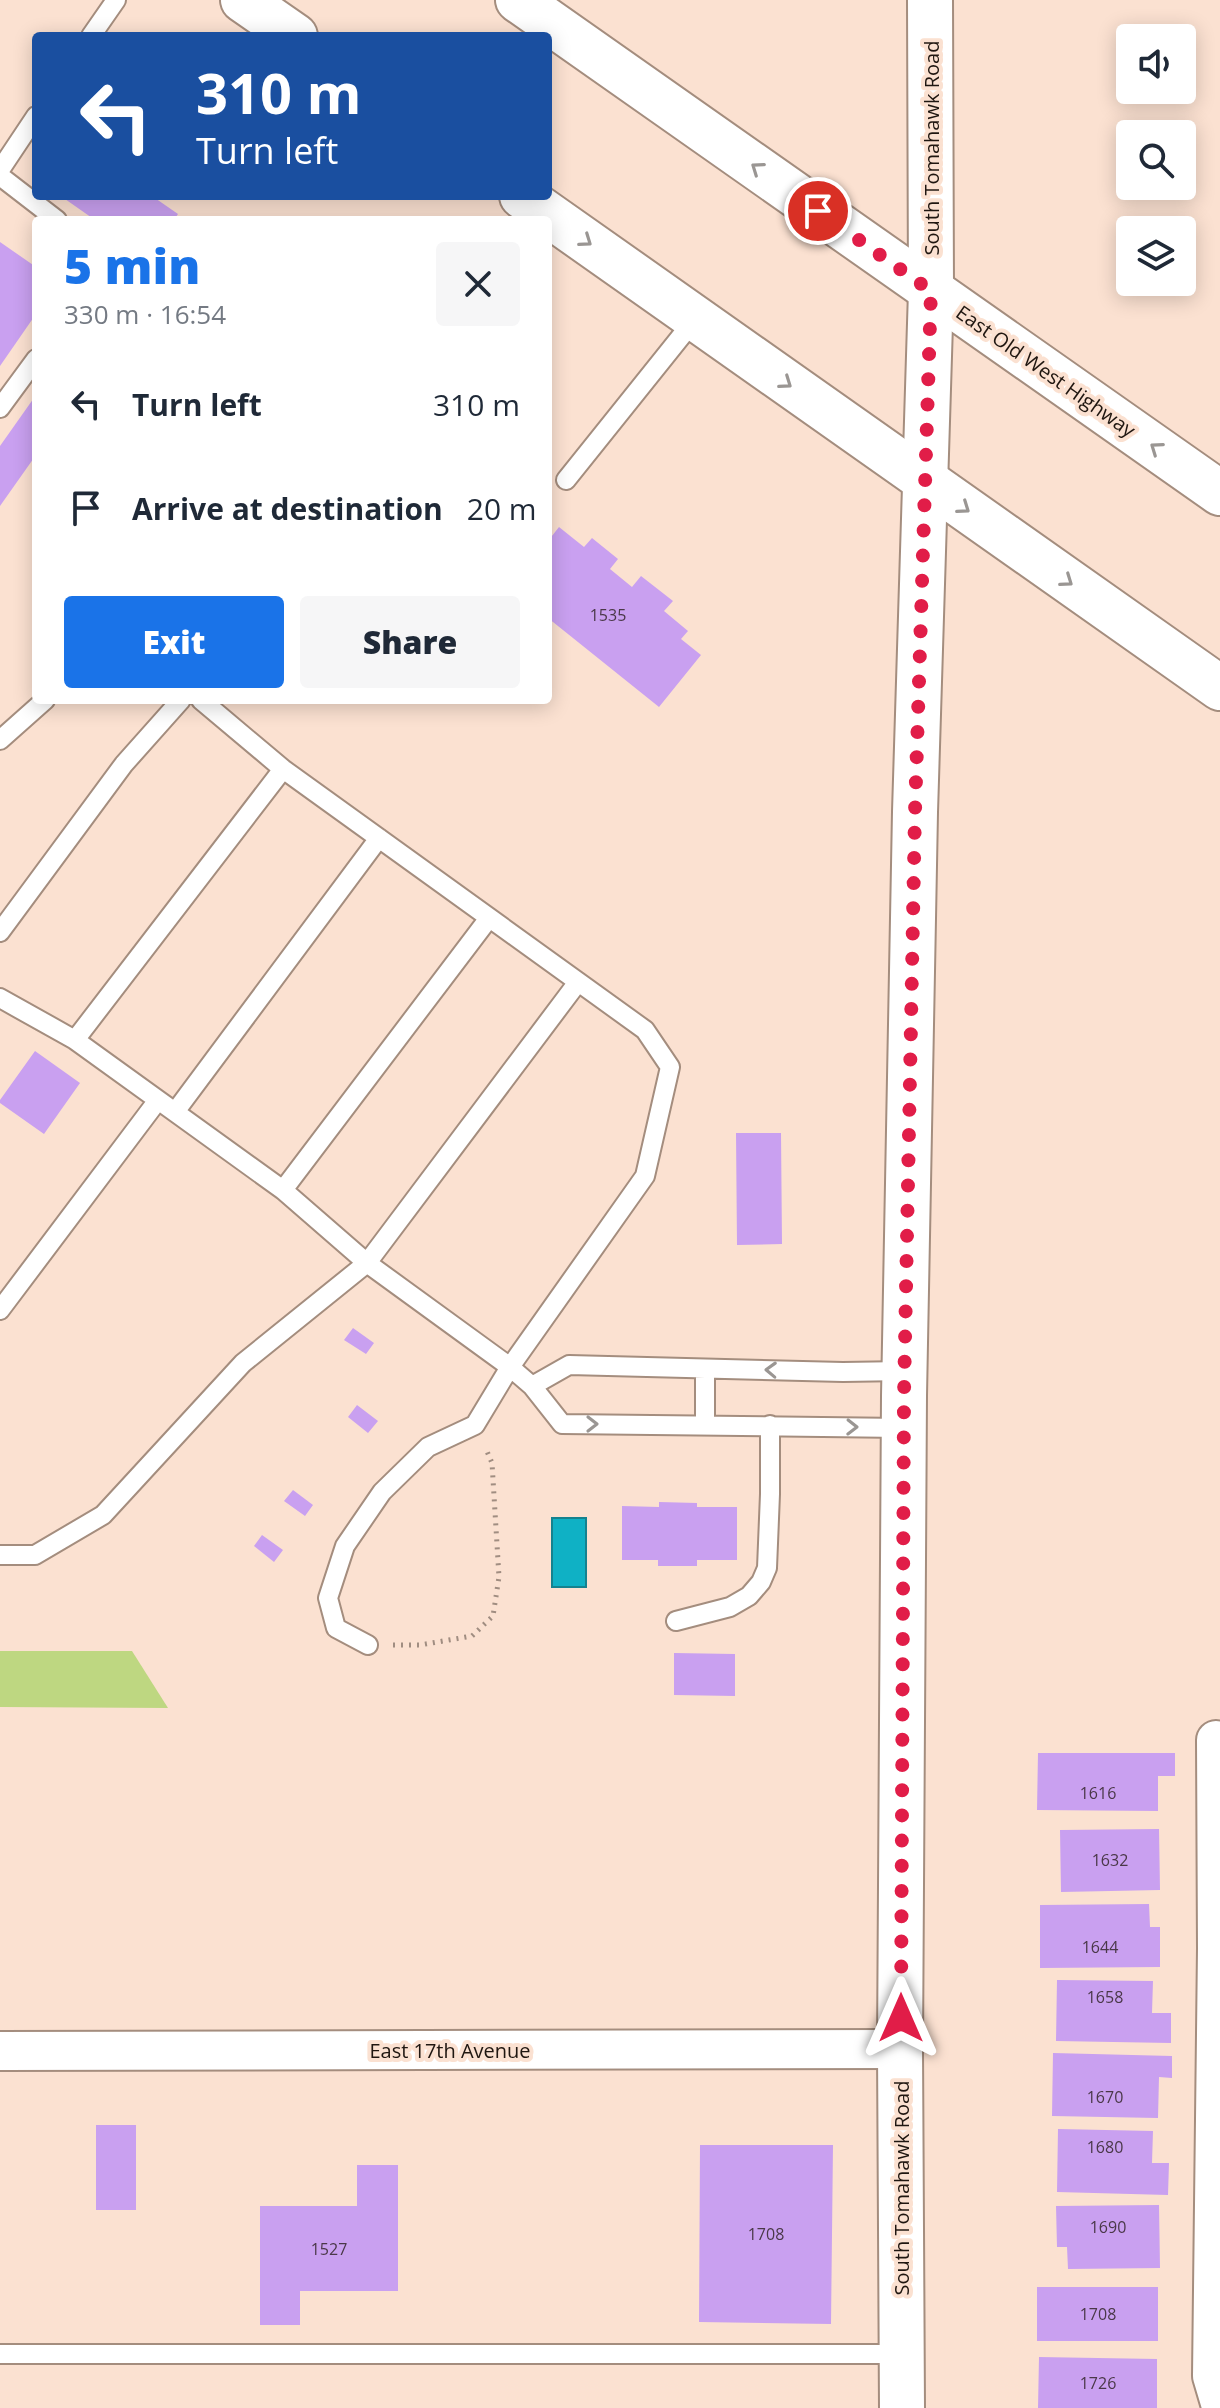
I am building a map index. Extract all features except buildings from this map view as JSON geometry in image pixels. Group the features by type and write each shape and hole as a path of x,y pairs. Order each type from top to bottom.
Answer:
{"main road":[{"path":"243,0 289,32"},
{"name":"East Old West Highway","path":"518,0 1220,493"},
{"name":"South Tomahawk Road","path":"902,2408 900,2049 904,1428 915,828 931,291 930,0"},
{"path":"528,200 550,216"},
{"path":"552,217 1220,688"}],"street":[{"path":"1216,1740 1218,1912 1212,2376 1220,2403"},
{"name":"East 17th Avenue","path":"0,2051 900,2049"}],"lane":[{"path":"94,32 116,0"},
{"path":"32,122 0,173 32,199"},
{"path":"33,200 52,216"},
{"path":"566,480 695,319"},
{"path":"0,408 32,364"},
{"path":"0,740 40,704"},
{"path":"0,932 124,764 177,704"},
{"path":"206,704 283,769 645,1030 670,1067 645,1176 510,1367 475,1425 428,1447 382,1492 345,1546 328,1598 336,1628 368,1645"},
{"path":"75,1040 283,769"},
{"path":"175,1112 379,838"},
{"path":"283,1190 489,918"},
{"path":"0,1555 35,1555 103,1515 243,1363 367,1263 578,982"},
{"path":"0,998 75,1040 283,1190 367,1263 510,1367 532,1386 562,1424 904,1428"},
{"path":"0,1310 158,1100"},
{"path":"532,1386 569,1365 905,1371"},
{"path":"705,1369 705,1425"},
{"path":"676,1621 730,1607 749,1596 761,1582 767,1568 770,1425"},
{"path":"0,2354 901,2354"}],"path":[{"path":"368,1645 420,1645 472,1636 493,1616 499,1577 492,1463 475,1425"}],"green space":[{"path":"0,1651 132,1651 168,1708 0,1707"}],"water":[{"path":"552,1518 586,1518 586,1587 552,1587"}],"route":[{"path":"818,211 931,291 915,812 904,1396 901,2018"}]}
